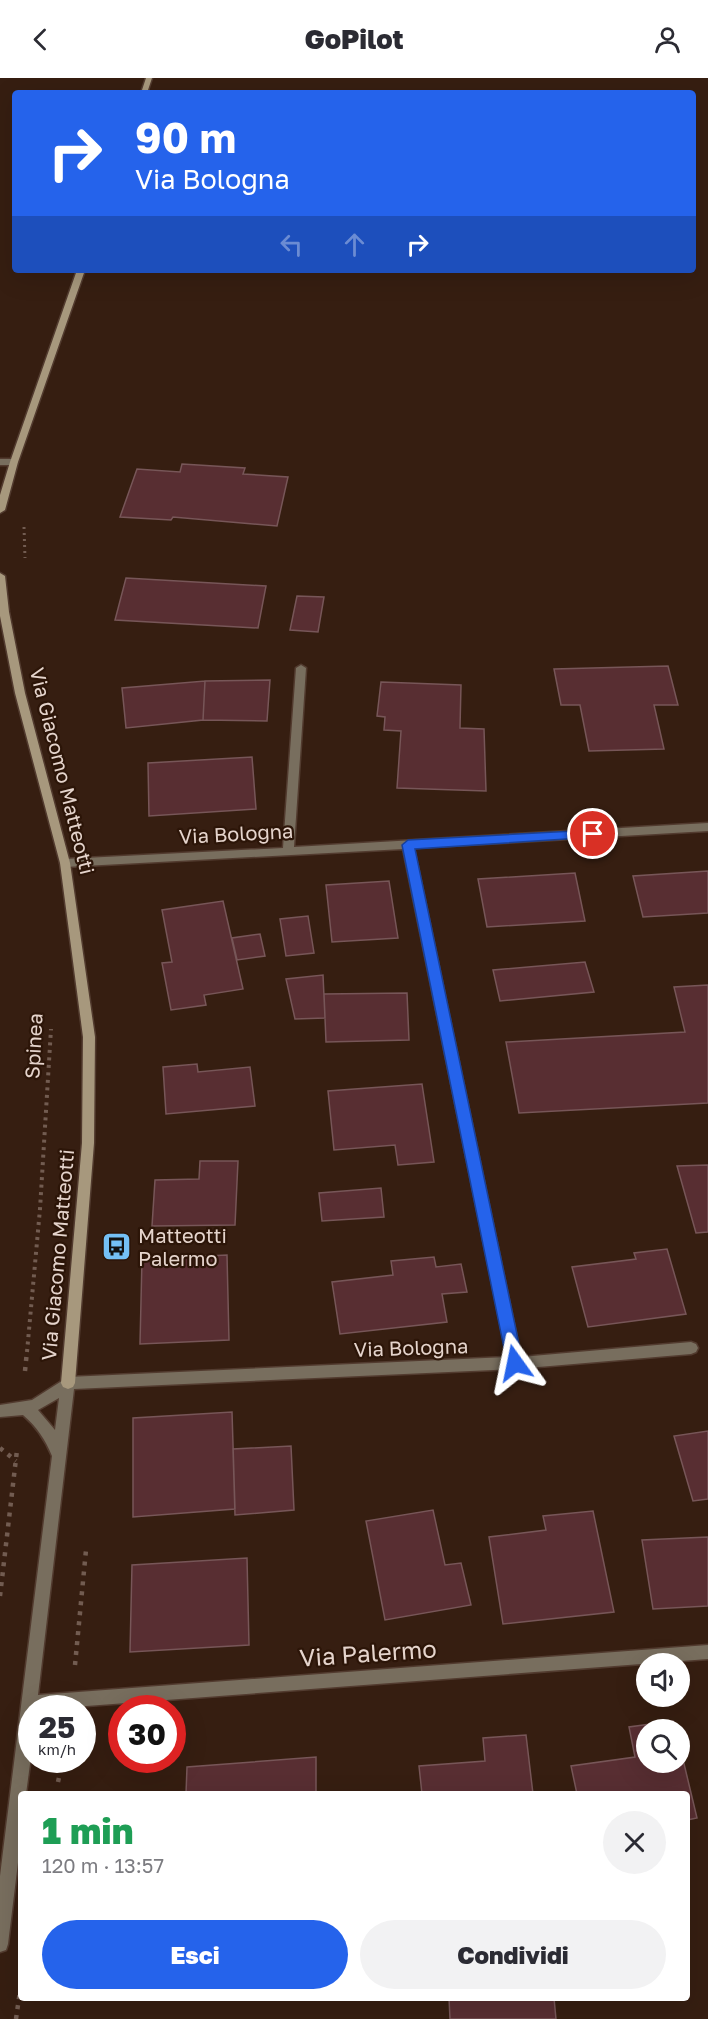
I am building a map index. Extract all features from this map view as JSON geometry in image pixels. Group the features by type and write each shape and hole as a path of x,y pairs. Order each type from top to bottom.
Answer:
{"street":[{"path":"0,510 14,462 80,273"},
{"path":"0,462 14,462"},
{"name":"Via Giacomo Matteotti","path":"0,576 4,612 20,693 65,863 89,1037 88,1143 68,1383 32,1695"},
{"path":"288,851 301,668"},
{"name":"Via Bologna","path":"65,863 708,827"},
{"path":"408,845 515,1363"},
{"name":"Via Bologna","path":"68,1383 515,1363 691,1348"},
{"path":"0,1411 24,1410 39,1404 68,1383"},
{"path":"24,1410 40,1419 49,1432 59,1462"},
{"name":"Via Palermo","path":"96,1698 708,1652"},
{"name":"Via Giacomo Matteotti","path":"20,1791 22,1773"},
{"name":"Via Giacomo Matteotti","path":"0,1944 18,1804"}],"path":[{"name":"Spinea","path":"0,1596 24,1410 52,1018"},
{"path":"0,1448 16,1461"},
{"path":"56,1791 60,1773"},
{"path":"16,2019 19,2001"}],"building":[{"path":"182,464 245,468 243,474 288,477 277,526 173,517 171,520 120,517 137,469 180,472"},
{"path":"126,578 266,586 258,628 115,620"},
{"path":"297,596 324,597 318,632 290,630"},
{"path":"668,666 678,705 654,705 664,749 589,751 580,705 561,705 554,669"},
{"path":"270,680 267,721 203,720 205,681"},
{"path":"205,681 203,720 126,728 122,688"},
{"path":"381,682 461,685 460,728 484,729 486,791 397,788 401,731 384,730 385,717 377,716"},
{"path":"252,757 256,809 149,816 148,763"},
{"path":"708,871 708,913 643,917 633,876"},
{"path":"575,873 585,921 487,927 478,879"},
{"path":"389,881 398,938 332,942 326,885"},
{"path":"223,901 243,989 204,995 206,1005 171,1010 162,963 172,962 162,910"},
{"path":"308,916 314,953 286,956 280,919"},
{"path":"260,934 265,956 237,960 232,938"},
{"path":"585,962 594,992 500,1001 493,970"},
{"path":"323,975 325,1018 295,1019 286,979"},
{"path":"708,985 708,1103 519,1113 506,1042 685,1032 674,987"},
{"path":"407,993 409,1040 326,1042 324,994"},
{"path":"197,1064 198,1072 250,1067 255,1106 166,1114 163,1067"},
{"path":"422,1084 434,1162 398,1165 395,1145 334,1150 328,1091"},
{"path":"200,1161 238,1161 235,1225 152,1226 155,1180 199,1179"},
{"path":"708,1165 708,1232 696,1233 677,1166"},
{"path":"381,1188 384,1217 322,1221 319,1193"},
{"path":"667,1249 686,1314 588,1327 572,1267 636,1259 634,1253"},
{"path":"227,1255 229,1340 140,1344 142,1259"},
{"path":"434,1257 436,1267 461,1264 467,1292 442,1294 447,1322 340,1334 332,1282 393,1275 391,1261"},
{"path":"232,1412 235,1509 133,1517 133,1418"},
{"path":"708,1431 708,1499 693,1501 674,1436"},
{"path":"291,1446 294,1510 235,1515 233,1449"},
{"path":"433,1510 445,1565 461,1563 471,1605 385,1620 366,1521"},
{"path":"593,1511 614,1612 503,1624 489,1537 546,1530 543,1516"},
{"path":"708,1537 708,1606 653,1609 642,1540"},
{"path":"247,1558 249,1645 130,1652 132,1565"},
{"path":"636,1726 636,1773 686,1773 697,1818 690,1819 690,1791 576,1791 571,1766 635,1757 629,1727"},
{"path":"526,1735 533,1791 422,1791 419,1766 485,1761 483,1738"},
{"path":"316,1757 316,1791 186,1791 187,1767"},
{"path":"449,2001 554,2001 556,2019 450,2019"}],"place":[{"name":"Matteotti Palermo","path":"117,1247"}],"route":[{"path":"515,1363 408,845 593,834"}]}
